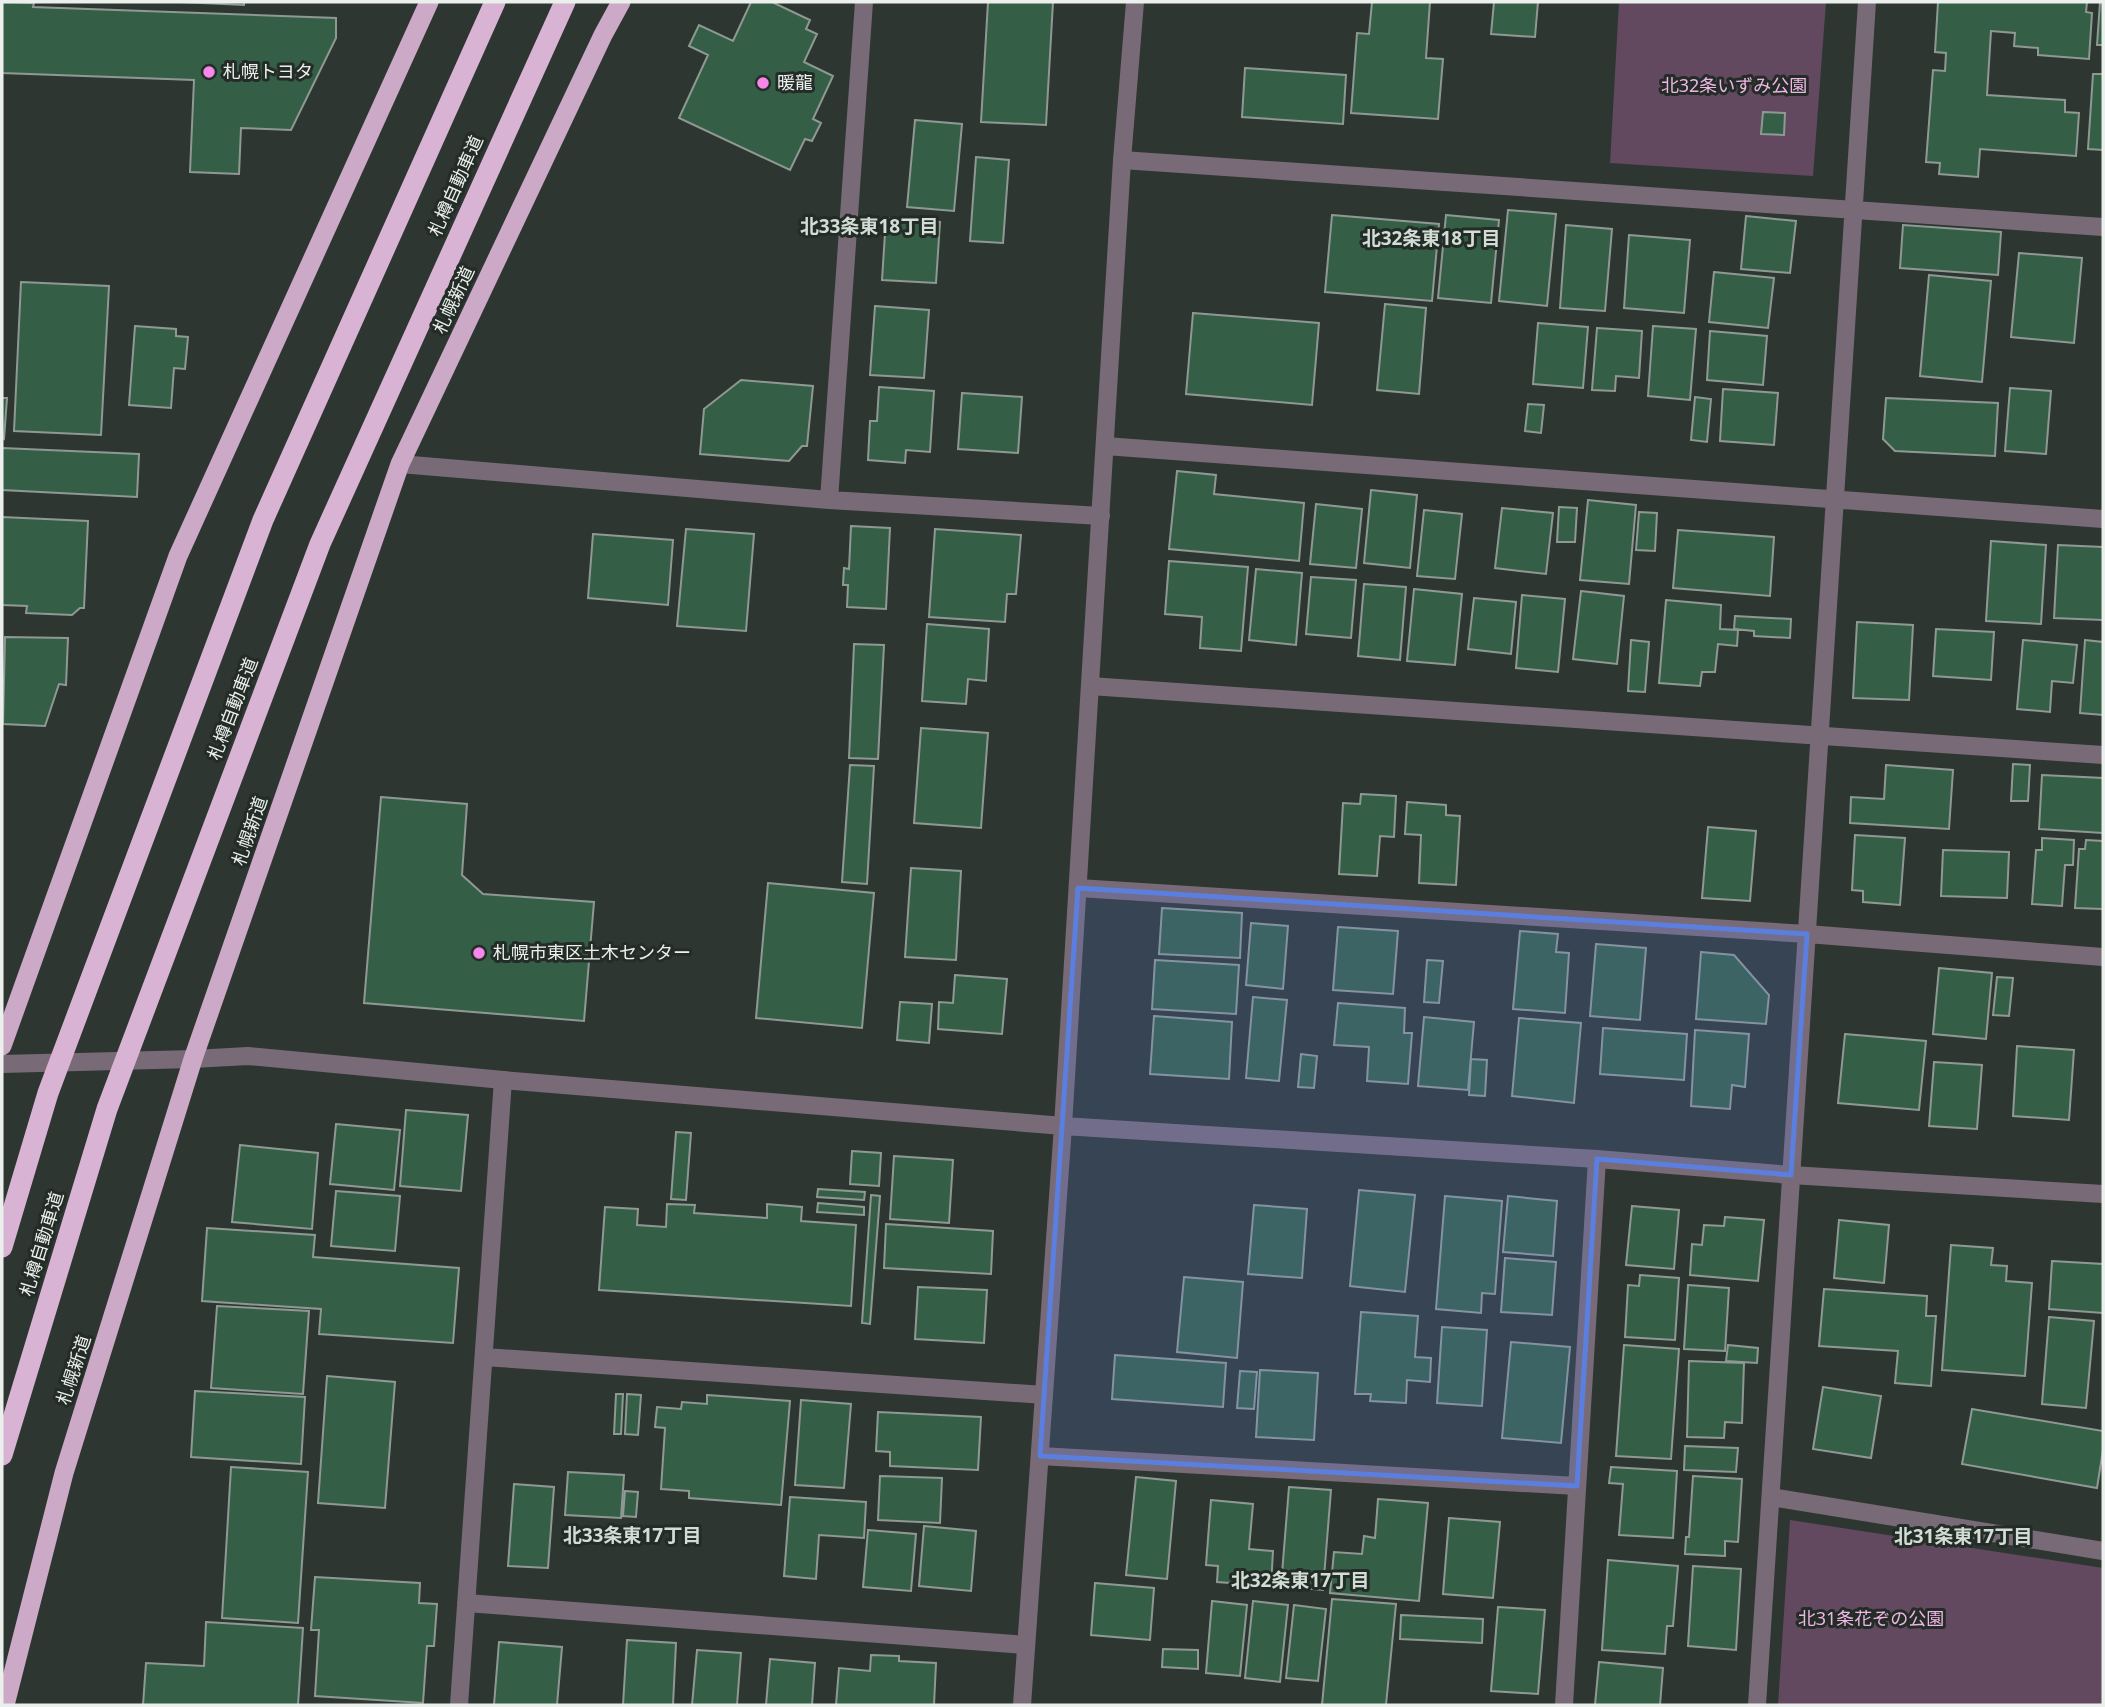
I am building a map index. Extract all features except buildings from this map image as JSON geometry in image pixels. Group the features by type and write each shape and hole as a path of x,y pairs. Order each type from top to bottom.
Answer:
{"highway":[{"path":"2,1046 178,556 429,2"},
{"path":"2,1247 48,1093 263,520 495,2"},
{"name":"札樽自動車道","path":"2,1455 107,1109 320,544 565,2"},
{"name":"札幌新道","path":"5,1705 64,1473 193,1059 400,464 621,2"}],"street":[{"path":"829,500 864,2"},
{"path":"1022,1705 1063,1126 1122,160 1135,2"},
{"path":"1757,1705 1867,2"},
{"path":"1122,160 2103,226"},
{"path":"1105,446 2103,519"},
{"path":"400,464 829,500 1101,516"},
{"path":"1090,686 2103,755"},
{"path":"1078,888 1807,934 2103,957"},
{"path":"2,1064 248,1056 1063,1126 2103,1194"},
{"path":"459,1705 503,1080"},
{"path":"1564,1705 1597,1159"},
{"path":"484,1357 1044,1395"},
{"path":"1040,1456 1577,1486"},
{"path":"1771,1497 2103,1551"},
{"path":"467,1603 1026,1644"}],"highlighted area":[{"path":"1078,888 1807,934 1791,1175 1597,1159 1577,1486 1040,1456"}],"green space":[{"name":"北32条いずみ公園","path":"1619,2 1826,2 1813,176 1610,163"},
{"name":"北31条花ぞの公園","path":"1790,1520 2103,1568 2103,1705 1778,1705"}],"place":[{"name":"札幌トヨタ","path":"209,72"},
{"name":"暖龍","path":"763,83"},
{"name":"札幌市東区土木センター","path":"479,953"}],"district":[{"name":"北33条東18丁目","path":"869,226"},
{"name":"北32条東18丁目","path":"1431,238"},
{"name":"北33条東17丁目","path":"632,1535"},
{"name":"北31条東17丁目","path":"1963,1536"},
{"name":"北32条東17丁目","path":"1300,1580"}]}
